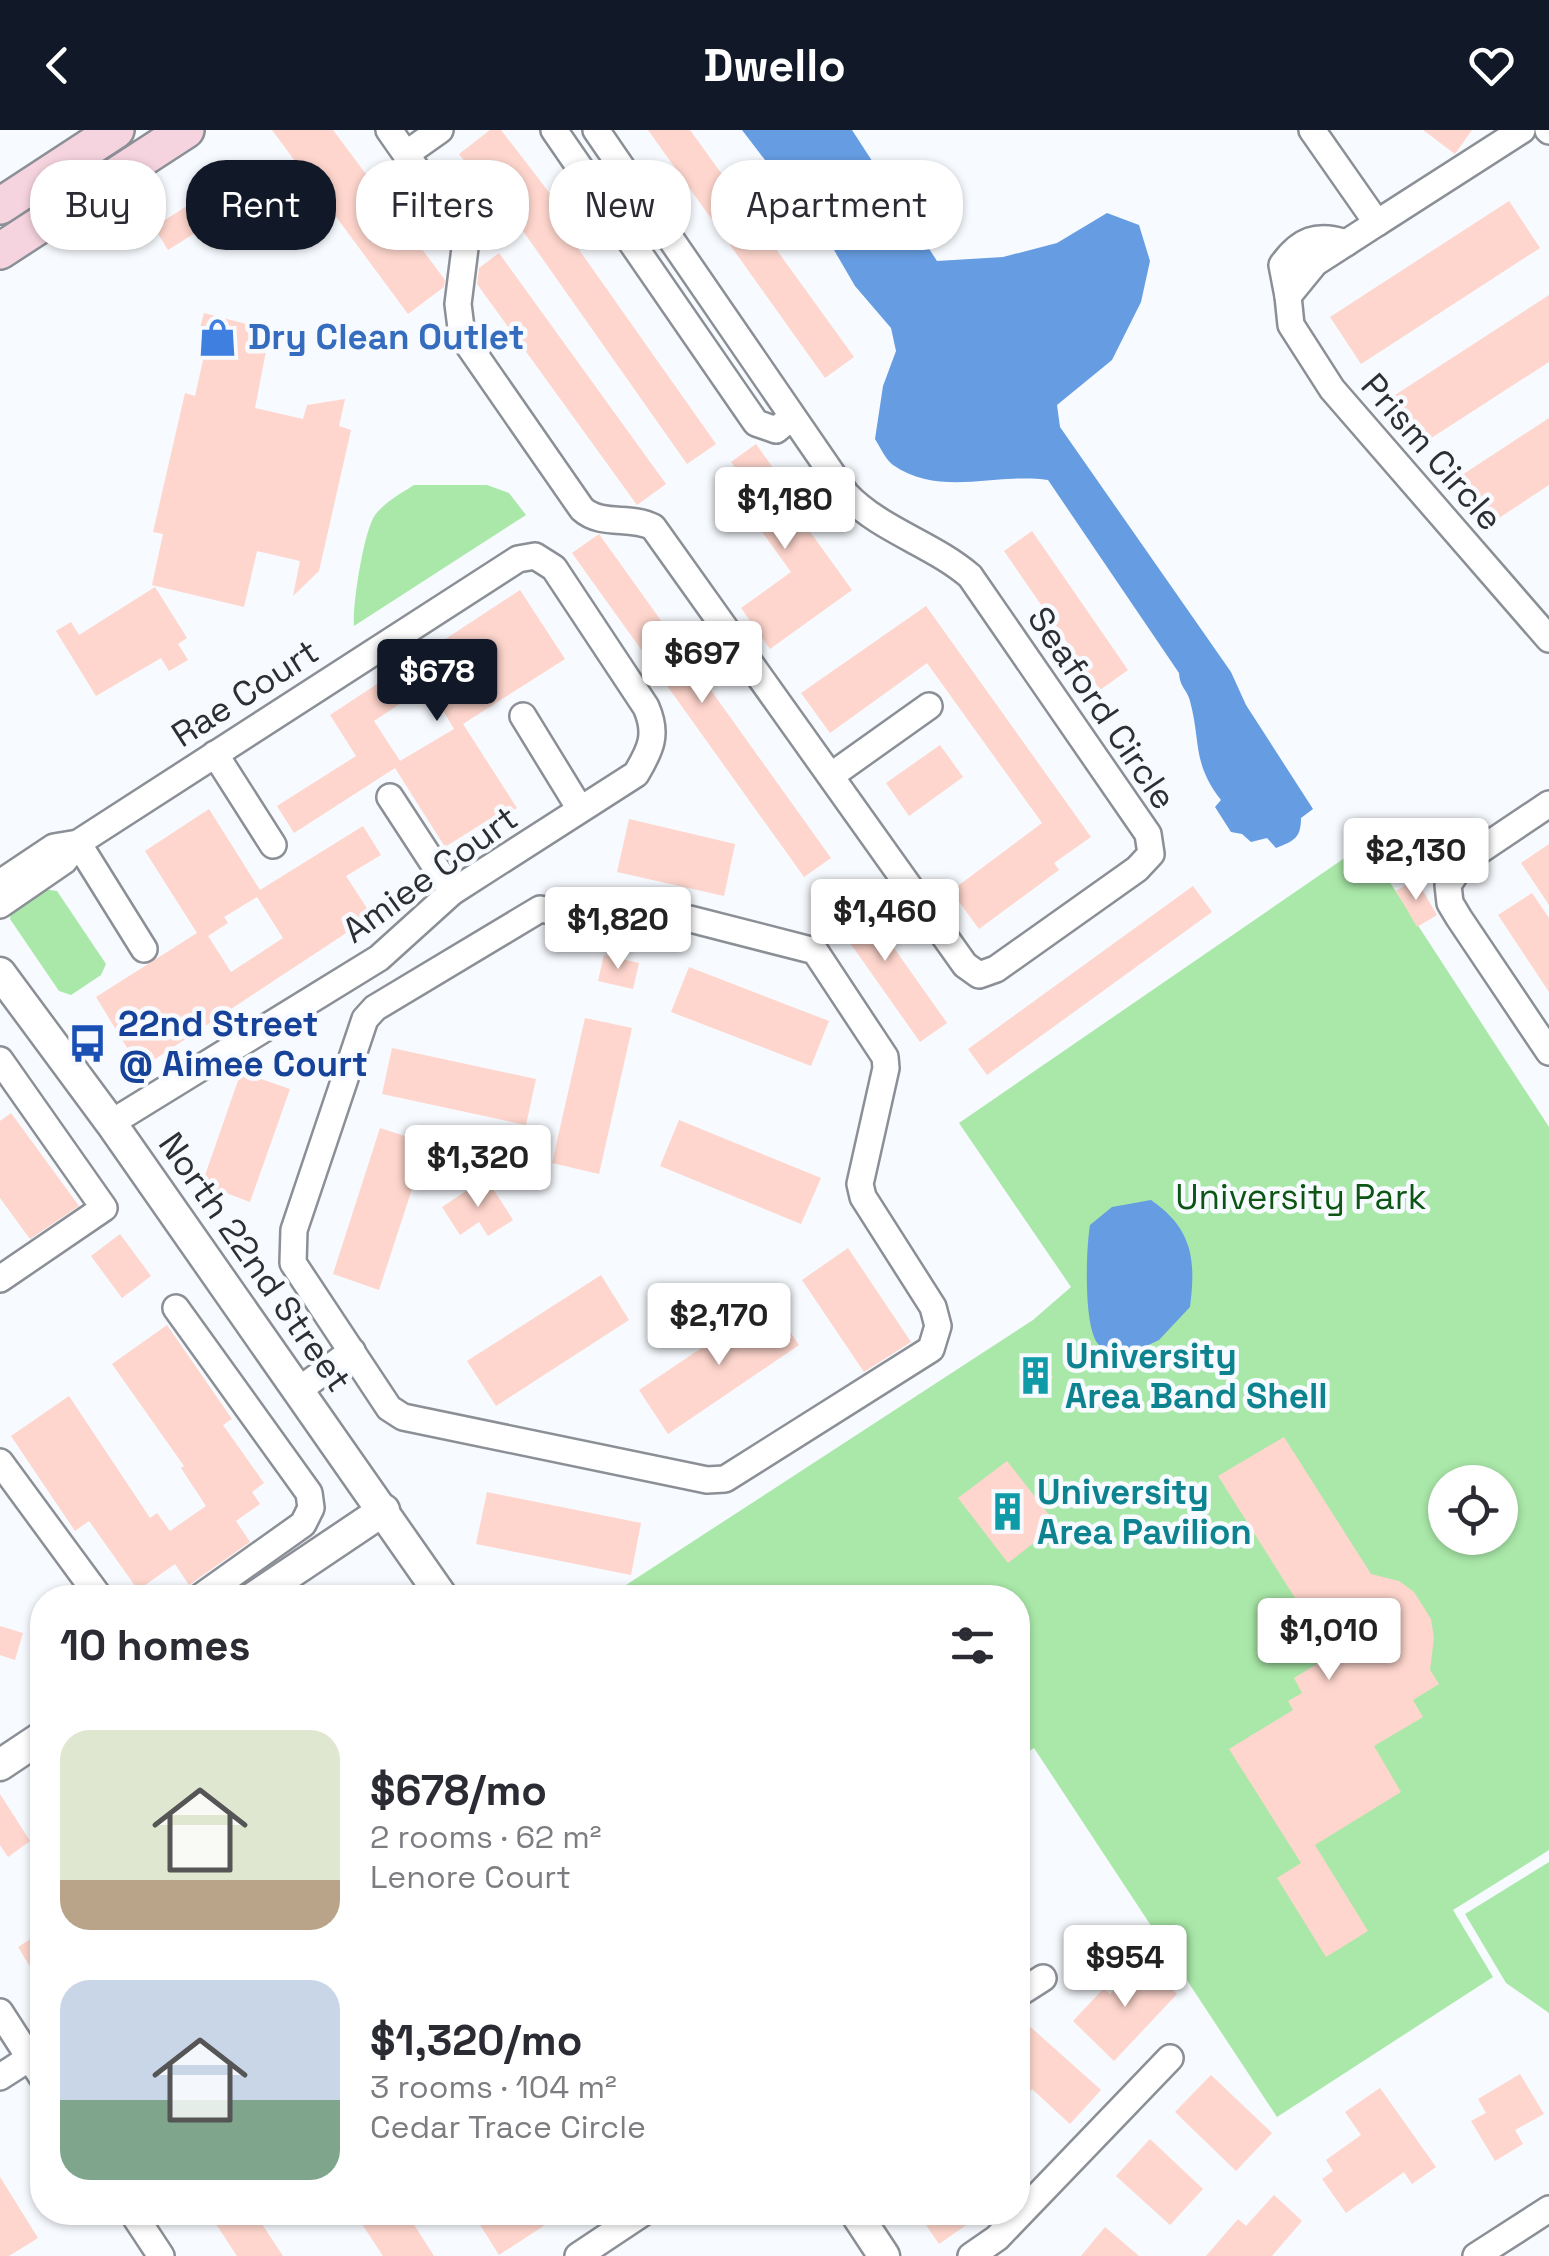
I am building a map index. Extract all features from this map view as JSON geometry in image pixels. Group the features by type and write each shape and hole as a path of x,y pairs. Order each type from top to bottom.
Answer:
{"main road":[{"path":"0,206 116,130"},
{"path":"0,251 186,130"}],"street":[{"path":"396,140 440,130"},
{"path":"554,130 756,424 776,430 792,418"},
{"name":"Seaford Circle","path":"396,140 466,240 458,304 462,336 582,509 601,520 644,522 660,535 965,965 979,975 996,970 1137,868 1151,854 1148,834 970,576 952,560 854,504 596,130"},
{"path":"1312,130 1377,223"},
{"name":"Prism Circle","path":"1522,130 1346,243 1316,237 1294,248 1282,265 1291,325 1332,390 1549,639"},
{"name":"Rae Court","path":"0,883 54,848 78,842 518,560 535,556 554,568"},
{"name":"Amiee Court","path":"111,1123 379,958 452,892 636,774 650,751 655,728 646,707 554,568"},
{"path":"832,776 930,706"},
{"path":"522,716 580,809"},
{"path":"215,754 273,845"},
{"path":"390,797 452,892"},
{"path":"1549,804 1464,862 1448,885 1450,903 1459,918 1549,1052"},
{"path":"78,842 144,948"},
{"name":"Rae Court","path":"0,905 64,861 78,842"},
{"path":"540,910 651,929 690,920 815,951 886,1057 860,1184 863,1197 933,1307 938,1326 930,1349 739,1472 725,1479 707,1480 403,1417 389,1408 352,1350 293,1262 291,1248 360,1032 375,1008 540,910"},
{"name":"North 22nd Street","path":"0,973 111,1123 434,1585"},
{"path":"0,1060 104,1208 0,1280"},
{"path":"176,1308 309,1493 311,1508 303,1524 218,1585"},
{"path":"300,1390 352,1350"},
{"path":"0,1462 90,1585"},
{"path":"272,1585 384,1510"},
{"path":"0,1765 30,1745"},
{"path":"1030,1986 1042,1978"},
{"path":"0,2012 30,2051"},
{"path":"1030,2204 1170,2058"},
{"path":"0,2077 30,2065"},
{"path":"1476,2256 1549,2209"},
{"path":"140,2225 160,2256"},
{"path":"578,2256 624,2225"},
{"path":"864,2225 884,2256"},
{"path":"971,2256 1009,2225"}],"green space":[{"path":"414,485 487,485 509,493 526,515 354,626 360,569 371,523 393,498"},
{"name":"University Park","path":"1365,844 1549,1127 1549,1850 1453,1910 1493,1977 1277,2117 1034,1748 1030,1750 1030,1585 626,1585 1033,1320 1071,1287 959,1123"},
{"path":"43,889 57,891 106,964 101,975 71,995 59,991 10,919 11,910"},
{"path":"1549,1862 1549,2013 1506,1983 1465,1914"}],"water":[{"path":"742,130 852,130 871,160 765,160"},
{"path":"1107,213 1139,225 1150,261 1141,302 1112,360 1057,405 1060,427 1231,672 1246,705 1313,809 1301,818 1300,830 1292,841 1276,848 1267,838 1251,842 1242,834 1231,832 1215,807 1221,800 1201,763 1190,701 1179,673 1048,480 930,480 911,475 888,460 875,439 883,386 896,351 891,328 855,286 834,250 930,250 937,261 1003,257 1057,243"},
{"path":"1151,1200 1176,1222 1188,1247 1192,1275 1190,1307 1159,1340 1121,1358 1099,1345 1090,1323 1090,1225 1112,1207"}],"building":[{"path":"272,130 333,130 356,161 356,244 336,217 336,160 294,160"},
{"path":"490,130 501,130 524,160 464,160 459,154"},
{"path":"648,130 690,130 712,160 711,218 691,190 691,160 669,160"},
{"path":"1423,130 1472,130 1455,154"},
{"path":"529,166 549,192 549,250 579,250 716,444 687,464 529,240"},
{"path":"1509,201 1540,248 1361,364 1330,317"},
{"path":"186,207 186,239 168,250 166,247 166,219"},
{"path":"361,250 423,250 445,280 444,287 408,314"},
{"path":"734,250 777,250 854,357 825,378"},
{"path":"499,253 666,484 637,505 477,284 479,268"},
{"path":"1549,295 1549,362 1425,442 1395,395"},
{"path":"204,313 270,330 255,408 303,419 307,405 345,399 339,426 351,430 319,571 293,596 300,561 257,551 244,607 152,585 163,534 153,532 185,393 195,396 208,338 198,335"},
{"path":"1549,418 1549,485 1493,522 1462,475"},
{"path":"756,444 814,525 808,529 852,590 770,649 741,608 791,572 726,482 739,473 731,462"},
{"path":"1032,531 1128,670 1100,690 1004,551"},
{"path":"599,534 831,858 804,877 572,553"},
{"path":"155,587 187,638 178,644 188,660 169,671 161,658 96,696 56,631 71,622 79,635"},
{"path":"520,590 565,659 463,724 517,808 490,824 488,820 445,847 395,768 294,833 277,806 356,756 330,715","holes":["428,685 454,729 400,761 374,721"]},
{"path":"926,606 1091,837 1054,863 1059,870 979,929 951,891 1042,823 927,663 830,733 801,693"},
{"path":"940,745 963,777 909,816 886,783"},
{"path":"209,809 260,890 363,826 381,855 346,876 372,916 140,1069 96,997 197,933 145,851","holes":["257,897 283,938 231,972 208,936 228,923 224,917"]},
{"path":"629,819 735,844 724,896 617,872"},
{"path":"1549,844 1549,905 1521,863"},
{"path":"1416,879 1437,915 1417,927 1396,891"},
{"path":"850,886 947,1023 920,1042 824,906"},
{"path":"1193,886 1212,912 987,1075 968,1049"},
{"path":"1532,893 1549,918 1549,992 1498,915"},
{"path":"604,955 639,963 633,989 598,981"},
{"path":"689,967 829,1021 811,1066 671,1012"},
{"path":"585,1018 632,1028 599,1174 552,1163"},
{"path":"392,1048 536,1079 526,1125 382,1094"},
{"path":"241,1072 290,1089 250,1202 202,1184"},
{"path":"11,1113 79,1206 30,1239 0,1198 0,1121"},
{"path":"679,1120 821,1178 801,1224 660,1166"},
{"path":"380,1128 427,1143 379,1290 333,1274"},
{"path":"486,1178 513,1220 488,1236 479,1222 460,1235 442,1207"},
{"path":"120,1234 151,1276 122,1298 91,1256"},
{"path":"848,1248 911,1342 864,1372 802,1280"},
{"path":"601,1275 629,1320 496,1406 467,1361"},
{"path":"770,1302 799,1345 668,1434 639,1390"},
{"path":"167,1325 232,1419 223,1425 264,1483 252,1492 260,1504 236,1521 250,1542 189,1585 175,1564 145,1585 134,1585 89,1521 75,1531 11,1436 69,1396 150,1518 157,1513 170,1531 206,1506 181,1468 184,1466 112,1364"},
{"name":"University Area Band Shell","path":"1034,1361 1053,1377 1041,1389 1026,1394 1018,1371"},
{"path":"1284,1437 1371,1574 1399,1581 1414,1592 1431,1619 1434,1638 1430,1670 1439,1684 1413,1700 1423,1717 1374,1746 1401,1792 1315,1845 1368,1931 1326,1957 1277,1878 1301,1863 1229,1749 1293,1710 1288,1701 1302,1693 1294,1678 1352,1642 1286,1629 1295,1598 1218,1476"},
{"name":"University Area Pavilion","path":"1007,1461 1057,1525 1008,1563 958,1498"},
{"path":"487,1492 641,1523 631,1575 476,1544"},
{"path":"0,1626 23,1633 15,1660 0,1655"},
{"path":"0,1794 30,1841 8,1857 0,1845"},
{"path":"30,1940 30,1966 18,1947"},
{"path":"1141,1960 1177,1994 1114,2061 1073,2021 1104,1988 1110,1994"},
{"path":"1030,2027 1101,2090 1070,2124 1032,2089"},
{"path":"1520,2074 1544,2114 1515,2130 1523,2144 1495,2161 1471,2121 1486,2113 1478,2099"},
{"path":"1211,2075 1272,2133 1236,2171 1175,2112"},
{"path":"1380,2088 1436,2167 1412,2184 1404,2172 1346,2213 1322,2179 1333,2171 1326,2160 1361,2135 1345,2112"},
{"path":"1150,2139 1203,2189 1170,2225 1116,2176"},
{"path":"0,2177 38,2238 9,2256 0,2256"},
{"path":"1274,2195 1302,2221 1272,2256 1206,2256 1238,2219 1246,2226"},
{"path":"217,2225 263,2225 283,2256 237,2256"},
{"path":"363,2225 414,2225 434,2256 383,2256"},
{"path":"480,2225 545,2225 499,2255"},
{"path":"926,2225 966,2225 939,2244"},
{"path":"1105,2227 1139,2256 1081,2256"}],"place":[{"name":"Dry Clean Outlet","path":"218,337"},
{"name":"22nd Street @ Aimee Court","path":"88,1044"},
{"name":"University Area Band Shell","path":"1035,1376"},
{"name":"University Area Pavilion","path":"1007,1512"}]}
